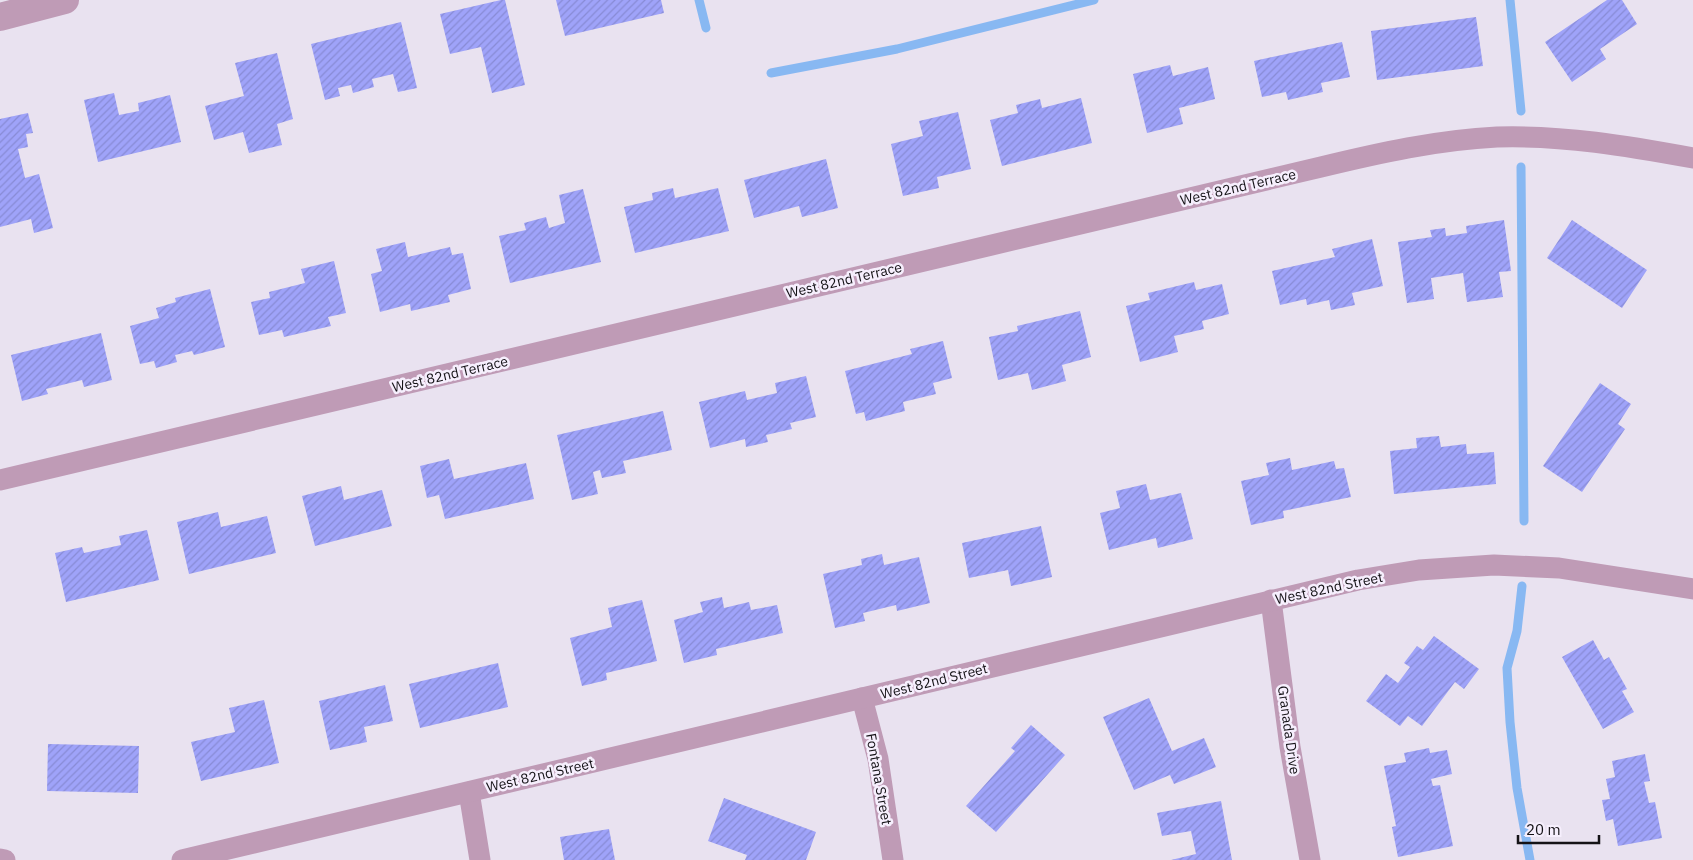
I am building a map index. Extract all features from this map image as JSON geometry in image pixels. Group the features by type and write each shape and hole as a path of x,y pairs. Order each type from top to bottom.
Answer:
{"street":[{"path":"0,17 65,0"},
{"name":"West 82nd Terrace","path":"0,480 1321,167 1417,146 1497,137 1568,139 1693,158"},
{"name":"West 82nd Street","path":"182,860 1358,580 1419,570 1494,565 1559,568 1693,589"},
{"name":"Granada Drive","path":"1271,600 1291,752 1310,860"},
{"name":"Fontana Street","path":"862,698 878,759 893,860"},
{"path":"469,792 480,860"},
{"path":"0,859 5,860"}],"building":[{"path":"505,0 525,85 492,93 481,47 450,54 440,14"},
{"path":"556,0 661,0 664,13 565,36"},
{"path":"1607,0 1622,0 1637,24 1600,49 1606,59 1572,82 1545,42"},
{"path":"1476,17 1483,66 1377,80 1371,31"},
{"path":"401,22 417,88 398,92 393,74 372,79 374,87 353,93 351,85 338,88 340,96 325,100 311,44"},
{"path":"1342,42 1350,77 1321,83 1323,92 1288,100 1286,92 1262,97 1254,61"},
{"path":"277,53 293,119 277,124 282,145 249,153 243,132 214,140 205,106 244,96 235,63"},
{"path":"1170,65 1173,76 1208,67 1215,99 1179,108 1183,124 1147,133 1133,74"},
{"path":"114,93 119,115 139,111 138,103 170,95 181,142 98,162 84,100"},
{"path":"1081,98 1092,143 1002,166 990,120 1018,113 1016,105 1040,99 1042,108"},
{"path":"958,112 971,169 937,177 939,188 903,196 891,144 923,136 919,121"},
{"path":"28,113 33,133 26,134 28,147 18,149 25,178 39,174 53,228 34,233 31,219 0,227 0,119"},
{"path":"826,159 838,208 802,217 799,206 754,218 744,180"},
{"path":"673,188 675,198 718,188 729,231 635,253 624,207 653,200 652,193"},
{"path":"583,189 601,262 510,283 499,236 526,230 524,223 546,217 549,228 565,223 559,195"},
{"path":"1504,220 1511,271 1499,272 1503,297 1467,302 1463,273 1431,278 1434,299 1407,303 1398,242 1432,237 1430,230 1445,228 1446,236 1467,233 1466,226"},
{"path":"1572,220 1647,270 1622,308 1547,258"},
{"path":"1372,239 1383,286 1352,293 1355,305 1331,310 1329,300 1307,305 1306,299 1280,305 1272,271 1335,257 1332,249"},
{"path":"405,242 408,257 450,247 452,255 463,253 471,289 448,295 450,302 411,311 410,304 380,312 371,274 382,271 376,249"},
{"path":"334,261 346,313 328,317 331,326 284,337 282,330 259,335 251,302 270,298 269,292 305,283 301,269"},
{"path":"1194,282 1196,290 1222,284 1229,314 1202,321 1204,329 1174,336 1178,352 1140,362 1126,306 1150,300 1148,293"},
{"path":"210,289 225,347 194,355 192,351 175,355 177,362 156,368 154,361 140,364 130,326 159,318 156,308 176,302 175,298"},
{"path":"1080,311 1091,357 1062,365 1066,381 1032,390 1028,373 998,380 989,337 1018,331 1017,326"},
{"path":"101,333 112,380 84,387 82,380 46,389 48,394 22,401 11,355"},
{"path":"943,341 952,378 933,383 936,394 903,402 905,411 866,421 864,412 856,414 845,371 912,354 910,349"},
{"path":"806,376 816,417 790,423 792,429 766,435 768,442 746,447 745,439 710,448 699,402 745,391 747,400 777,393 775,383"},
{"path":"1600,383 1631,404 1618,424 1625,429 1582,492 1543,466"},
{"path":"663,411 672,450 623,461 626,473 602,478 600,470 593,472 598,494 572,500 557,435"},
{"path":"1439,436 1441,447 1466,444 1467,454 1494,452 1496,484 1394,494 1390,451 1417,448 1416,438"},
{"path":"1290,458 1292,470 1334,461 1336,469 1344,468 1351,497 1283,511 1284,518 1251,525 1241,481 1269,475 1266,463"},
{"path":"449,459 454,479 526,463 534,499 445,519 439,495 427,498 420,466"},
{"path":"1146,484 1150,500 1181,493 1193,539 1158,548 1156,538 1109,550 1100,513 1120,508 1116,491"},
{"path":"341,486 344,500 382,490 392,526 315,546 302,496"},
{"path":"218,512 221,527 267,516 276,553 189,574 177,522"},
{"path":"1041,526 1052,577 1011,586 1008,570 969,578 962,543"},
{"path":"147,530 159,580 66,602 55,553 82,547 84,553 121,545 119,536"},
{"path":"882,554 884,565 919,557 930,603 897,611 896,605 863,613 865,621 835,628 823,574 862,565 861,559"},
{"path":"722,597 724,608 749,602 751,610 777,605 783,633 716,649 717,655 684,663 674,620 703,612 700,602"},
{"path":"642,600 657,661 606,673 607,680 582,686 570,638 612,627 608,608"},
{"path":"1434,636 1479,669 1464,689 1455,682 1422,726 1408,716 1400,726 1366,701 1386,674 1398,683 1410,667 1404,663 1417,646 1423,650"},
{"path":"1593,640 1604,660 1609,657 1627,689 1622,691 1634,712 1603,729 1562,657"},
{"path":"498,663 508,707 420,728 409,684"},
{"path":"385,685 393,721 364,727 367,742 330,750 319,701"},
{"path":"1149,698 1172,751 1204,738 1216,767 1174,784 1170,775 1134,790 1103,717"},
{"path":"264,700 279,763 201,781 191,742 235,732 229,708"},
{"path":"1031,725 1065,755 996,832 966,806 1015,751 1011,748"},
{"path":"48,744 139,746 138,793 47,791"},
{"path":"1429,748 1430,753 1447,750 1452,774 1431,779 1433,786 1440,785 1453,846 1398,857 1392,827 1396,826 1384,766 1406,762 1404,753"},
{"path":"1645,754 1650,781 1644,782 1649,803 1655,802 1662,838 1618,846 1613,819 1606,821 1602,800 1610,799 1606,779 1615,777 1612,761"},
{"path":"724,798 816,832 806,860 745,860 747,855 708,841"},
{"path":"1221,801 1232,860 1171,860 1196,854 1191,831 1162,836 1157,813"},
{"path":"609,829 615,860 564,860 560,837"}],"waterway":[{"path":"699,0 706,28"},
{"path":"771,73 897,49 1094,0"},
{"path":"1510,0 1521,111"},
{"path":"1521,167 1524,521"},
{"path":"1522,586 1517,631 1507,668 1517,788 1530,860"}]}
